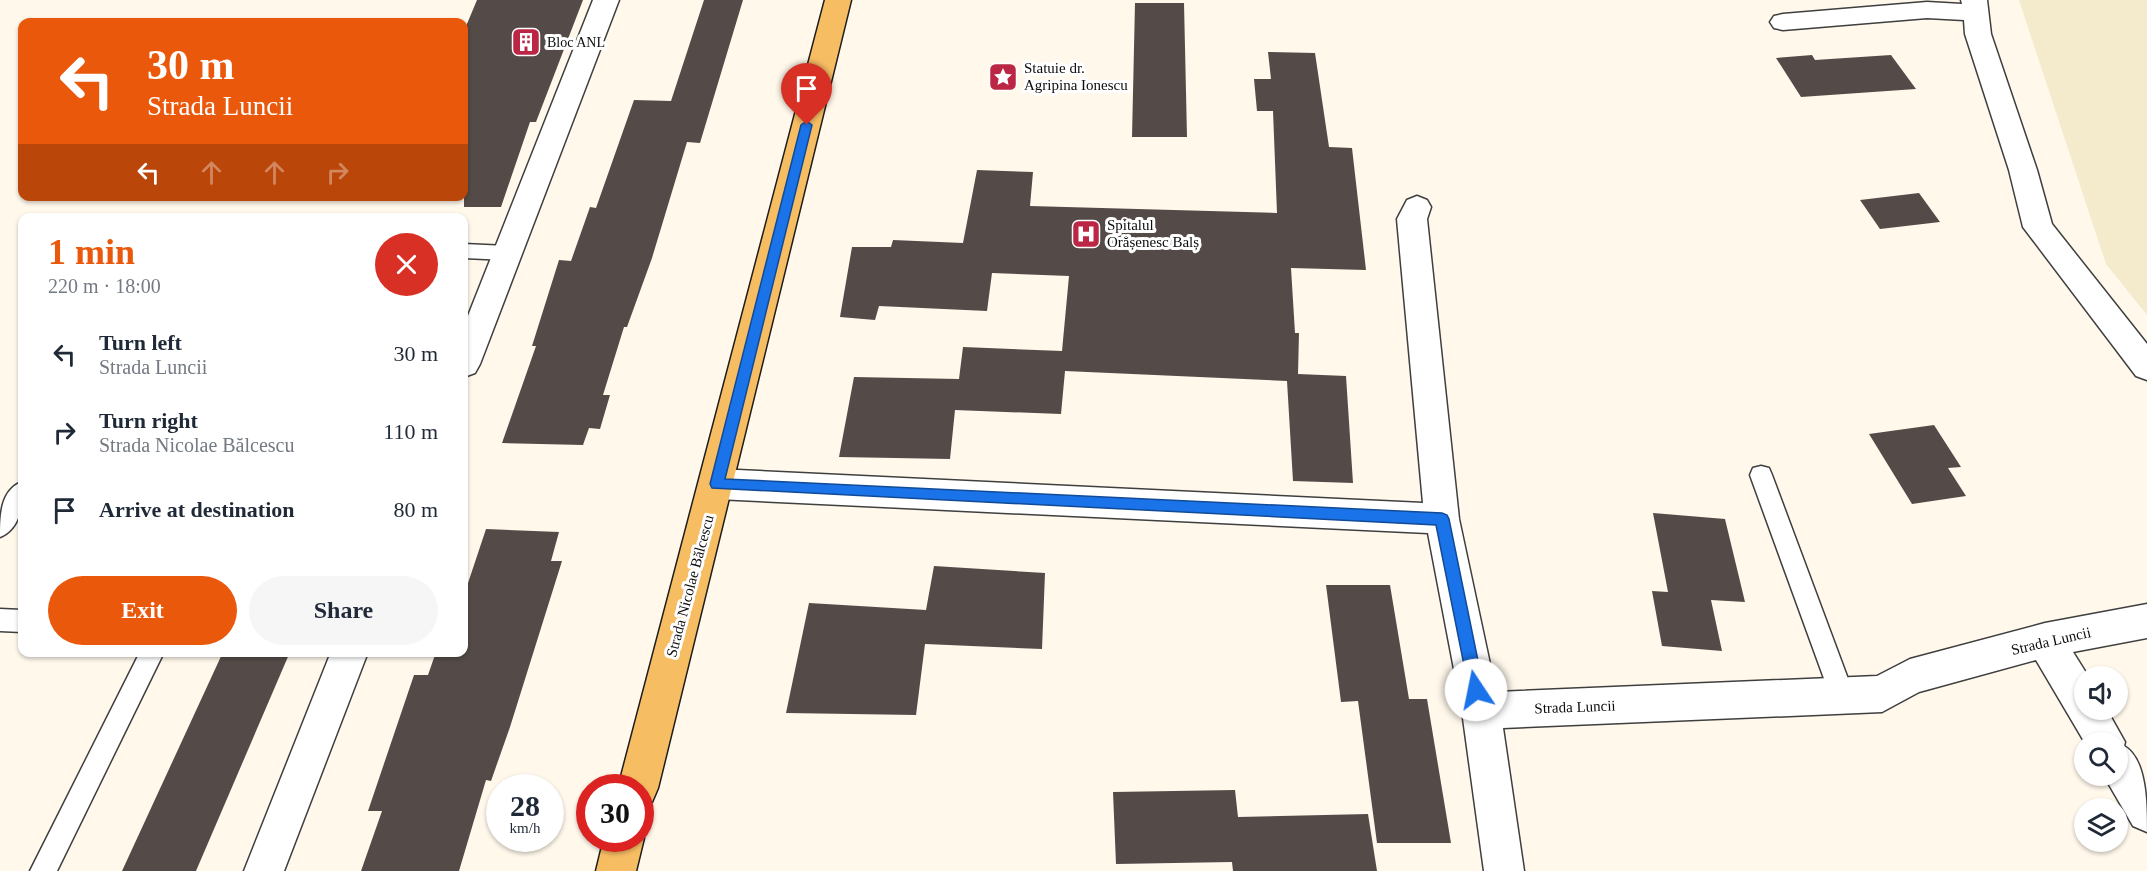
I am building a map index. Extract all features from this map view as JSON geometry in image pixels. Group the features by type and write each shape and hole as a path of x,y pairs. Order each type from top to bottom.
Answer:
{"main road":[{"name":"Strada Nicolae Bălcescu","path":"642,774 838,0"},
{"path":"616,871 621,852"}],"street":[{"path":"468,354 606,0"},
{"path":"1783,22 1974,7 1981,44 2023,170 2038,227 2147,367"},
{"path":"1417,207 1412,219 1442,519 1481,711 1504,871"},
{"path":"717,484 1442,519"},
{"name":"Strada Luncii","path":"1481,711 1882,694 1910,677 2045,640 2147,621"},
{"path":"2045,640 2074,689"},
{"path":"264,871 348,657"},
{"path":"2128,780 2147,812"}],"lane":[{"path":"468,251 507,253"},
{"path":"1761,474 1842,695"},
{"path":"0,527 18,498"},
{"path":"0,620 18,621"},
{"path":"44,871 150,657"}],"shaded area":[{"path":"2019,0 2147,0 2147,315 2106,264"}],"building":[{"path":"477,0 583,0 536,122 530,122 501,207 464,207 464,201 468,201 468,21"},
{"path":"704,0 743,0 700,143 687,142 652,258 627,327 624,327 603,395 610,395 600,429 589,428 583,445 502,443 536,346 532,346 559,260 571,261 590,207 596,208 634,100 671,101"},
{"path":"1135,3 1184,3 1187,137 1132,137"},
{"path":"1268,52 1315,53 1329,147 1352,148 1366,270 1291,268 1295,333 1299,333 1298,374 1346,376 1353,483 1293,481 1287,381 1065,371 1061,414 955,410 950,459 839,457 854,377 959,379 963,347 1062,351 1069,276 992,273 987,311 879,306 875,320 840,317 852,247 891,247 893,240 963,243 977,170 1033,172 1030,206 1277,213 1273,111 1257,111 1254,79 1271,79"},
{"path":"1812,55 1815,60 1891,55 1916,89 1801,97 1776,58"},
{"path":"1919,193 1940,222 1880,229 1860,200"},
{"path":"1934,425 1961,467 1948,468 1966,496 1912,504 1869,434"},
{"path":"1653,513 1725,519 1745,602 1711,600 1722,651 1662,646 1652,591 1668,592"},
{"path":"486,529 559,532 551,561 562,561 493,774 486,774 459,871 361,871 382,811 368,811 414,675 428,675 434,657 468,657 468,583"},
{"path":"934,566 1045,573 1042,649 925,644 916,715 786,713 809,603 926,610"},
{"path":"1326,585 1390,585 1409,699 1427,699 1451,843 1377,843 1358,701 1341,702"},
{"path":"221,657 288,657 196,871 122,871"},
{"path":"1235,790 1238,817 1368,814 1377,871 1233,871 1232,862 1116,864 1113,792"}],"place":[{"name":"Bloc ANL","path":"526,42"},
{"name":"Statuie dr. Agripina Ionescu","path":"1003,77"},
{"name":"Spitalul Orășenesc Balș","path":"1086,234"}],"route":[{"path":"807,125 717,484 1442,519 1476,690"}]}
